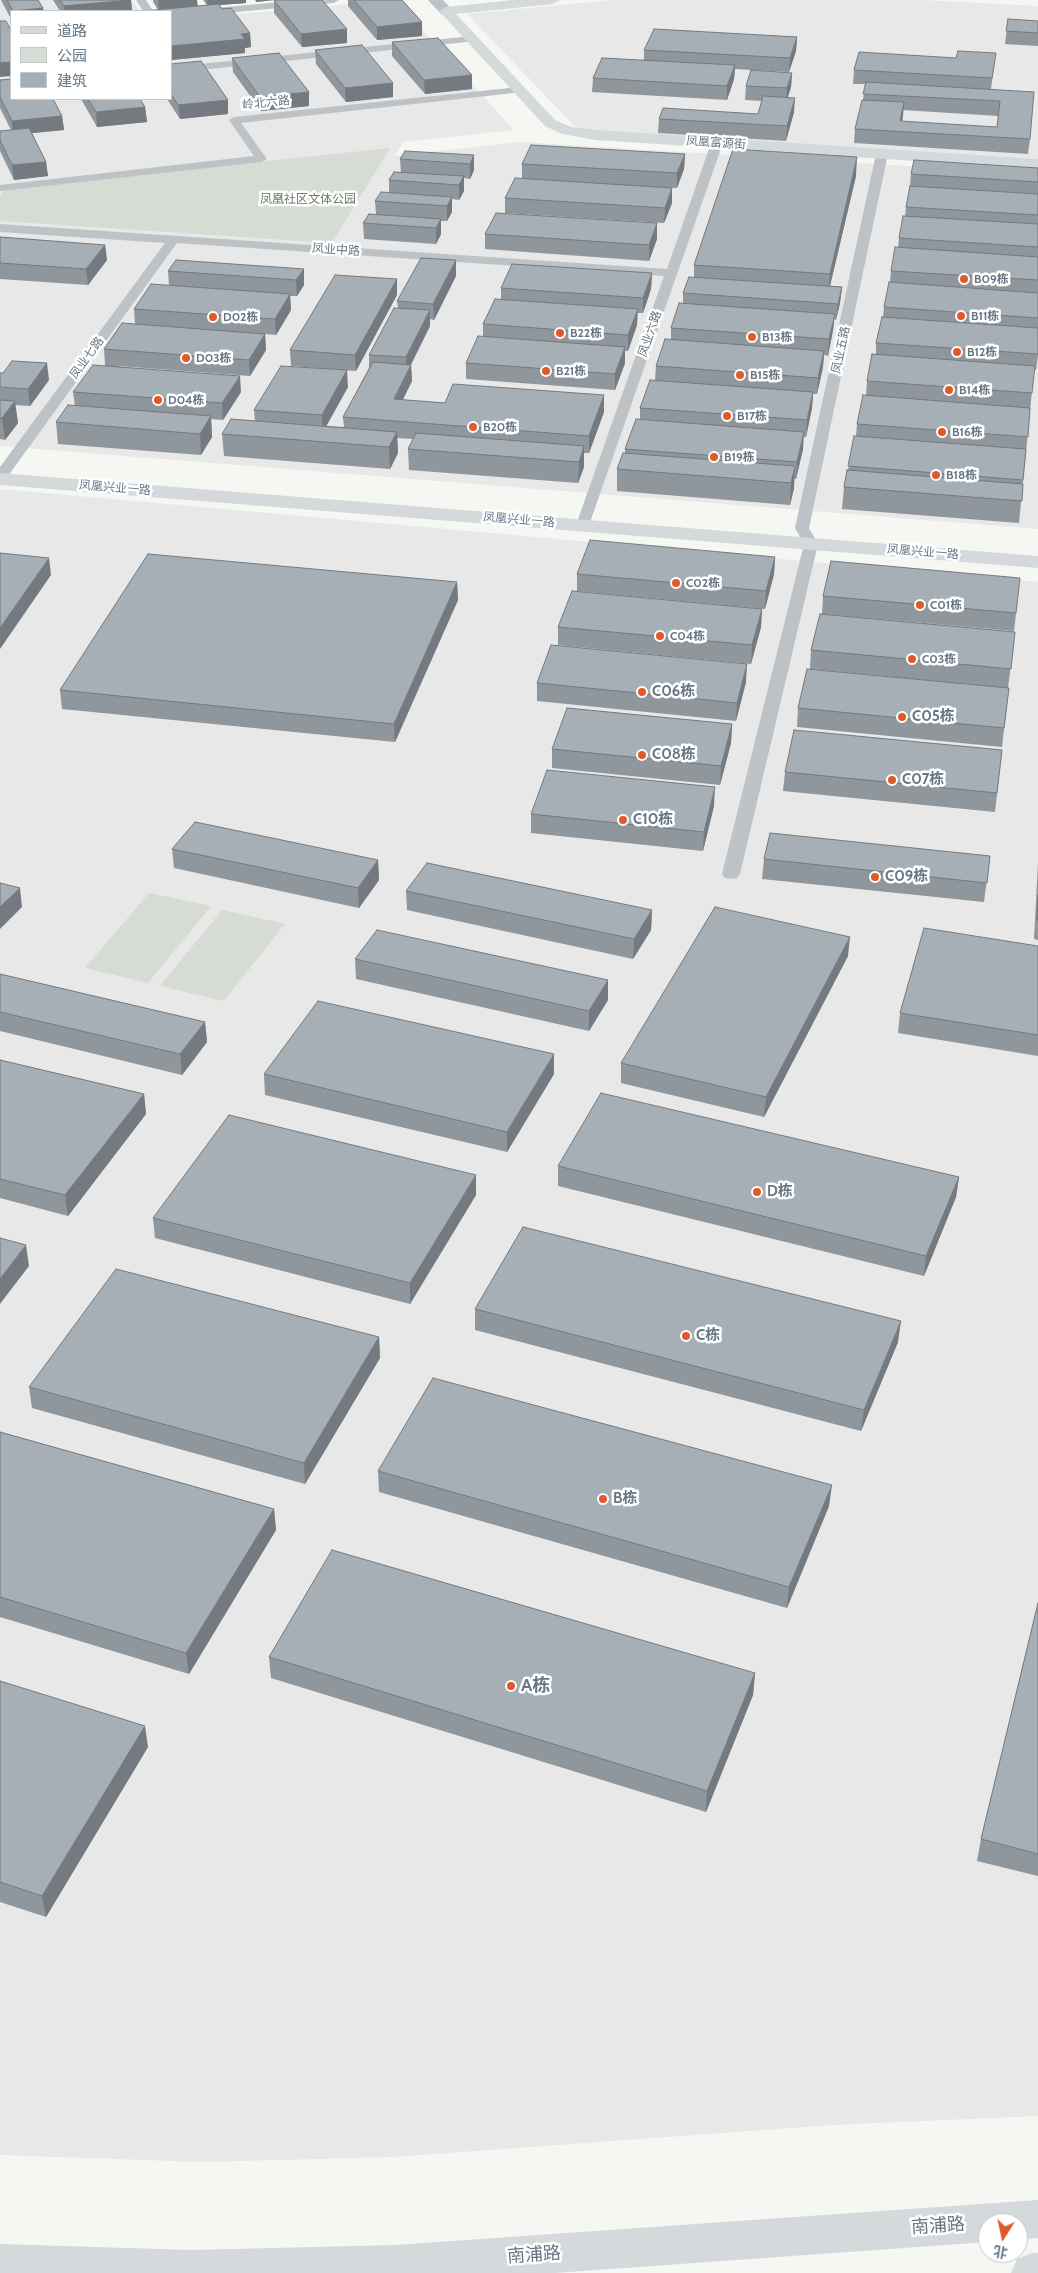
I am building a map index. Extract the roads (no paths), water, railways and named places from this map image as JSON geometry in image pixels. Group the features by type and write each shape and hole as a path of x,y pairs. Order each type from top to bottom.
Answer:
{"street":[{"path":"440,6 553,0"},
{"name":"凤凰富源街","path":"440,6 550,123 566,131 1038,164"},
{"name":"凤凰兴业一路","path":"2,471 807,536 1038,562"},
{"name":"凤凰兴业一路","path":"807,536 1038,547"},
{"name":"南浦路","path":"0,2264 192,2270 395,2265 1038,2219"},
{"path":"1032,2273 1038,2273"}],"lane":[{"path":"172,16 334,0"},
{"path":"172,70 472,40"},
{"name":"岭北六路","path":"0,188 261,159 234,120 519,90"},
{"name":"凤业六路","path":"585,518 717,143"},
{"name":"凤业五路","path":"731,874 807,536 882,154"},
{"name":"凤业中路","path":"0,228 671,273"},
{"name":"凤业七路","path":"2,471 174,239"}],"place":[{"name":"B09栋","path":"964,279"},
{"name":"B11栋","path":"961,316"},
{"name":"D02栋","path":"213,317"},
{"name":"B22栋","path":"560,333"},
{"name":"B13栋","path":"752,337"},
{"name":"B12栋","path":"957,352"},
{"name":"D03栋","path":"186,358"},
{"name":"B21栋","path":"546,371"},
{"name":"B15栋","path":"740,375"},
{"name":"B14栋","path":"949,390"},
{"name":"D04栋","path":"158,400"},
{"name":"B17栋","path":"727,416"},
{"name":"B20栋","path":"473,427"},
{"name":"B16栋","path":"942,432"},
{"name":"B19栋","path":"714,457"},
{"name":"B18栋","path":"936,475"},
{"name":"C02栋","path":"676,583"},
{"name":"C01栋","path":"920,605"},
{"name":"C04栋","path":"660,636"},
{"name":"C03栋","path":"912,659"},
{"name":"C06栋","path":"642,692"},
{"name":"C05栋","path":"902,717"},
{"name":"C08栋","path":"642,755"},
{"name":"C07栋","path":"892,780"},
{"name":"C10栋","path":"623,820"},
{"name":"C09栋","path":"875,877"},
{"name":"D栋","path":"757,1192"},
{"name":"C栋","path":"686,1336"},
{"name":"B栋","path":"603,1499"},
{"name":"A栋","path":"511,1686"}],"park label":[{"name":"凤凰社区文体公园","path":"308,199"}]}
